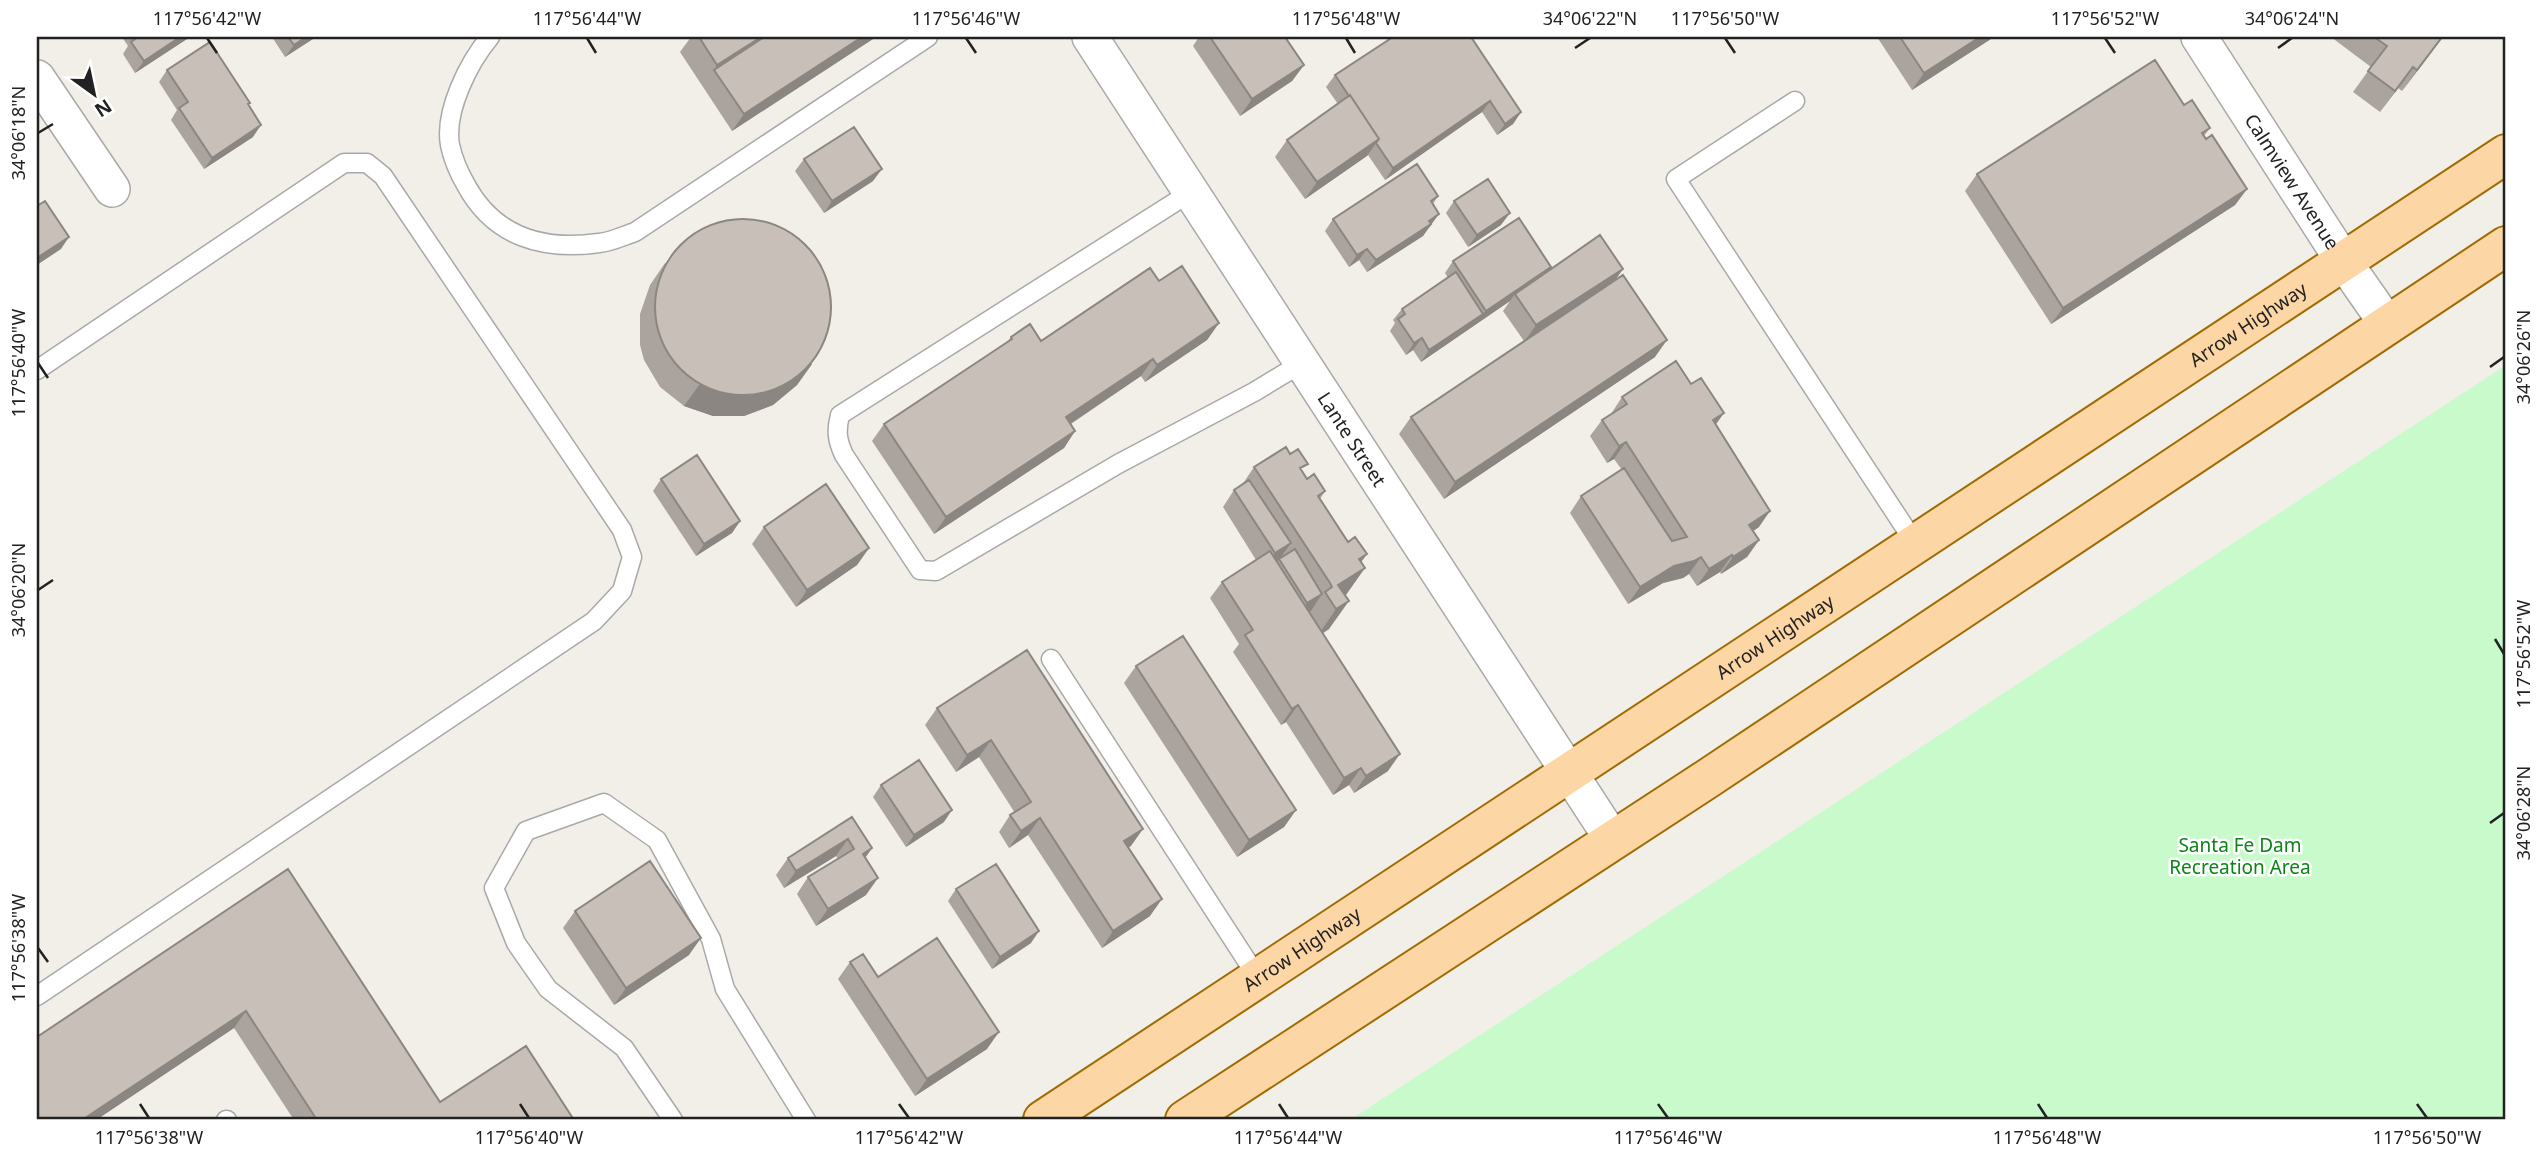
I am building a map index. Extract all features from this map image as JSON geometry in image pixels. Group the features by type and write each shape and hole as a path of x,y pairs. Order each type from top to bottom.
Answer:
{"main road":[{"name":"Arrow Highway","path":"1043,1120 2506,154"},
{"path":"1185,1120 1613,840 2506,246"}],"street":[{"name":"Lante Street","path":"1090,37 1613,840"},
{"name":"Calmview Avenue","path":"2199,37 2344,262 2388,325"},
{"path":"37,78 112,189"}],"lane":[{"path":"490,37 474,55 453,107 449,143 458,170 472,196 492,221 537,242 570,245 601,243 635,232 928,37"},
{"path":"1794,101 1676,179 1915,543"},
{"path":"37,370 344,163 367,163 383,176 538,405 622,530 632,557 622,591 594,621 37,996"},
{"path":"1191,192 841,415 836,430 844,455 920,570 936,570 1118,464 1254,392 1302,363"},
{"path":"1051,659 1258,978"},
{"path":"673,1120 624,1048 548,989 516,943 494,888 526,831 604,803 657,841 711,939 724,989 806,1120"}],"green space":[{"name":"Santa Fe Dam Recreation Area","path":"2506,365 2506,1120 1350,1120"}],"building":[{"path":"138,37 180,37 144,61 131,42"},
{"path":"288,37 306,37 294,45"},
{"path":"699,37 761,37 717,65"},
{"path":"764,37 862,37 744,114 714,70"},
{"path":"1210,37 1285,37 1304,65 1252,99"},
{"path":"1393,37 1471,37 1521,112 1505,124 1490,101 1393,168 1376,143 1379,139 1335,75"},
{"path":"1900,37 1980,37 1924,73"},
{"path":"2374,37 2442,37 2417,70 2413,67 2395,91 2368,71 2387,46"},
{"path":"210,42 250,103 248,104 261,125 212,158 179,108 188,102 167,70"},
{"path":"2155,60 2184,105 2192,100 2210,128 2202,133 2206,139 2212,135 2247,189 2063,308 1977,174"},
{"path":"1350,95 1379,139 1317,182 1287,140"},
{"path":"854,127 882,169 832,201 804,159"},
{"path":"1417,164 1438,196 1431,201 1439,214 1429,221 1431,224 1376,260 1367,249 1357,255 1333,219"},
{"path":"1488,179 1510,213 1477,235 1454,201"},
{"path":"45,201 69,237 37,258 37,206"},
{"path":"1519,218 1551,267 1486,311 1453,261"},
{"path":"743,219 777,225 805,245 825,273 831,307 825,341 805,369 777,389 743,395 709,389 681,369 661,341 655,307 661,273 681,245 709,225"},
{"path":"1600,235 1623,269 1536,325 1515,294"},
{"path":"1182,266 1219,323 1157,365 1153,359 1066,417 1075,431 946,517 884,424 1012,339 1011,337 1030,324 1041,341 1150,268 1159,281"},
{"path":"1456,272 1483,314 1429,350 1422,338 1414,343 1398,319 1405,314 1402,309"},
{"path":"1623,275 1667,340 1455,482 1411,417"},
{"path":"1676,361 1691,384 1701,378 1724,413 1713,420 1770,511 1749,525 1759,540 1733,557 1732,555 1709,569 1701,557 1674,566 1640,587 1581,496 1624,468 1672,541 1687,537 1626,442 1619,446 1602,420 1627,404 1622,397"},
{"path":"1286,447 1290,454 1298,449 1308,464 1300,468 1307,479 1314,474 1325,491 1318,496 1348,542 1355,537 1367,554 1359,559 1365,568 1338,585 1349,601 1336,609 1325,592 1332,587 1330,583 1254,467"},
{"path":"697,455 740,521 704,544 661,479"},
{"path":"1249,480 1291,543 1275,553 1234,490"},
{"path":"826,484 869,548 807,590 764,527"},
{"path":"1295,549 1322,594 1307,603 1279,559"},
{"path":"1270,551 1400,754 1366,776 1361,768 1344,778 1298,705 1292,709 1245,635 1253,630 1222,582"},
{"path":"1183,636 1296,810 1249,840 1136,666"},
{"path":"1027,650 1143,829 1124,841 1162,899 1113,931 1040,818 1021,831 1010,815 1031,802 991,740 967,755 937,708"},
{"path":"919,760 952,810 914,835 881,785"},
{"path":"852,817 872,848 863,854 878,878 828,909 808,877 854,849 848,839 796,871 788,858"},
{"path":"650,861 701,938 626,988 575,911"},
{"path":"996,864 1039,931 1000,957 956,889"},
{"path":"288,869 440,1102 526,1046 574,1120 317,1120 246,1011 82,1120 37,1120 37,1037"},
{"path":"937,938 999,1032 927,1079 850,962 863,954 878,977"}]}
